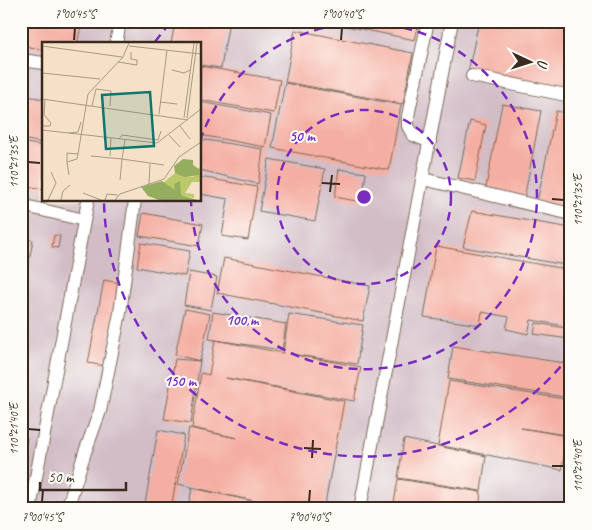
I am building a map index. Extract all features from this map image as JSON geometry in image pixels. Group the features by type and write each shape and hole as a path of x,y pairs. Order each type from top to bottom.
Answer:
{"lane":[{"path":"116,42 120,21"},
{"path":"428,21 408,116 408,126 413,135 430,142"},
{"path":"360,509 452,21"},
{"path":"21,60 42,63"},
{"path":"472,76 571,96"},
{"path":"423,179 571,214"},
{"path":"30,509 88,201"},
{"path":"67,509 100,411 120,313 135,201"},
{"path":"21,205 84,220"}],"shaded area":[{"path":"21,21 571,21 571,509 21,509"}],"building":[{"path":"21,21 82,21 77,42 42,42 42,50 21,45"},
{"path":"175,21 229,21 221,68 201,65 201,42 171,42"},
{"path":"326,21 419,21 415,40"},
{"path":"479,21 571,21 571,92 468,72"},
{"path":"295,30 413,53 403,104 285,82"},
{"path":"201,66 280,80 274,113 201,100"},
{"path":"285,83 401,105 389,170 272,148"},
{"path":"21,95 42,99 42,143 21,139"},
{"path":"201,102 271,115 265,147 201,135"},
{"path":"502,104 541,111 524,199 485,192"},
{"path":"556,111 571,114 571,209 537,202"},
{"path":"470,121 486,125 475,181 458,178"},
{"path":"201,139 263,149 258,184 201,170"},
{"path":"21,142 42,146 42,189 21,185"},
{"path":"269,159 325,169 315,221 259,211"},
{"path":"339,169 366,173 362,202 335,197"},
{"path":"201,177 257,187 248,240 222,236 228,199 201,194"},
{"path":"472,211 571,228 571,266 463,247"},
{"path":"143,213 203,224 199,246 139,236"},
{"path":"54,235 60,236 58,248 52,247"},
{"path":"21,238 33,240 25,282 21,281"},
{"path":"141,243 190,251 185,276 137,267"},
{"path":"436,246 571,270 571,327 531,320 528,334 506,329 509,317 482,312 480,325 424,317"},
{"path":"224,258 370,286 363,321 217,293"},
{"path":"189,272 217,277 211,310 184,305"},
{"path":"104,280 120,283 105,366 88,363"},
{"path":"185,309 210,314 200,361 175,355"},
{"path":"213,312 286,324 282,350 209,339"},
{"path":"289,314 363,325 357,364 290,354 361,367 354,401 226,378 344,401 324,509 188,509 192,488 267,504 178,484 189,428 237,438 192,428 201,373 209,375 215,340 283,353"},
{"path":"536,323 571,329 569,339 534,334"},
{"path":"453,346 571,364 571,398 448,379"},
{"path":"175,359 200,361 191,423 164,419"},
{"path":"449,381 571,400 566,435 521,428 567,436 562,470 438,445"},
{"path":"158,430 184,435 171,509 144,509"},
{"path":"21,437 27,438 22,464 21,464"},
{"path":"404,439 486,456 481,491 398,478"},
{"path":"398,479 481,492 479,509 393,509"}]}
